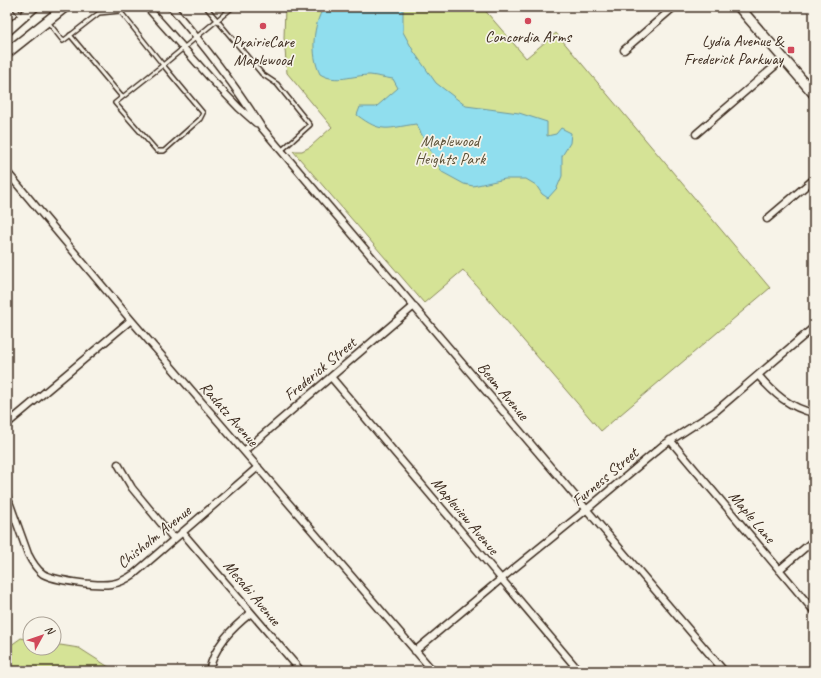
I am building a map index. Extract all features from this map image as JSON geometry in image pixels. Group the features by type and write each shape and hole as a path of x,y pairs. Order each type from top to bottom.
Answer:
{"street":[{"path":"7,31 34,7"},
{"path":"7,53 65,7"},
{"name":"Beam Avenue","path":"147,7 239,108 262,128"},
{"name":"Beam Avenue","path":"171,7 197,37 248,105 262,128 281,151 724,671"},
{"path":"624,50 674,7"},
{"path":"740,7 814,94"},
{"path":"696,134 784,58"},
{"name":"Radatz Avenue","path":"7,172 131,320 433,671"},
{"path":"768,219 814,178"},
{"name":"Frederick Street","path":"244,451 414,306"},
{"path":"7,424 131,320"},
{"name":"Furness Street","path":"415,651 662,446 716,411 814,327"},
{"path":"758,375 768,387 784,400 799,409 814,413"},
{"name":"Mapleview Avenue","path":"331,377 579,671"},
{"name":"Maple Lane","path":"670,440 814,611"},
{"path":"118,464 132,488 174,539"},
{"name":"Chisholm Avenue","path":"7,496 31,562 42,573 58,579 104,585 120,582 134,574 258,467"},
{"name":"Mesabi Avenue","path":"182,532 301,671"},
{"path":"779,570 814,540"},
{"path":"209,671 214,653 220,644 230,631 251,613"}],"lane":[{"path":"14,7 22,17"},
{"path":"206,7 262,74 277,84 310,125 281,151"},
{"path":"47,21 63,41 99,13 120,11 163,65 203,113 200,119 164,151 157,151 115,103 122,97 163,65 184,48 233,7"},
{"path":"70,35 122,97"}],"green space":[{"name":"Maplewood Heights Park","path":"285,7 482,7 526,58 556,33 770,288 601,431 463,270 424,303 293,151 302,151 310,147 332,127 287,73 284,38"},
{"path":"21,638 22,656 62,656 62,645 79,648 115,671 7,671 7,648"}],"water":[{"path":"324,7 403,7 403,32 414,52 436,83 466,106 519,113 547,122 547,136 556,134 561,128 571,133 570,143 562,156 562,176 557,188 548,198 542,194 536,185 526,179 505,179 473,186 464,184 442,172 416,124 385,128 373,125 357,115 360,107 376,107 398,88 393,79 364,75 338,79 326,77 320,74 315,58 314,40 317,22"}],"place":[{"name":"Concordia Arms","path":"528,21"},
{"name":"PrairieCare Maplewood","path":"263,26"},
{"name":"Lydia Avenue & Frederick Parkway","path":"791,50"}]}
